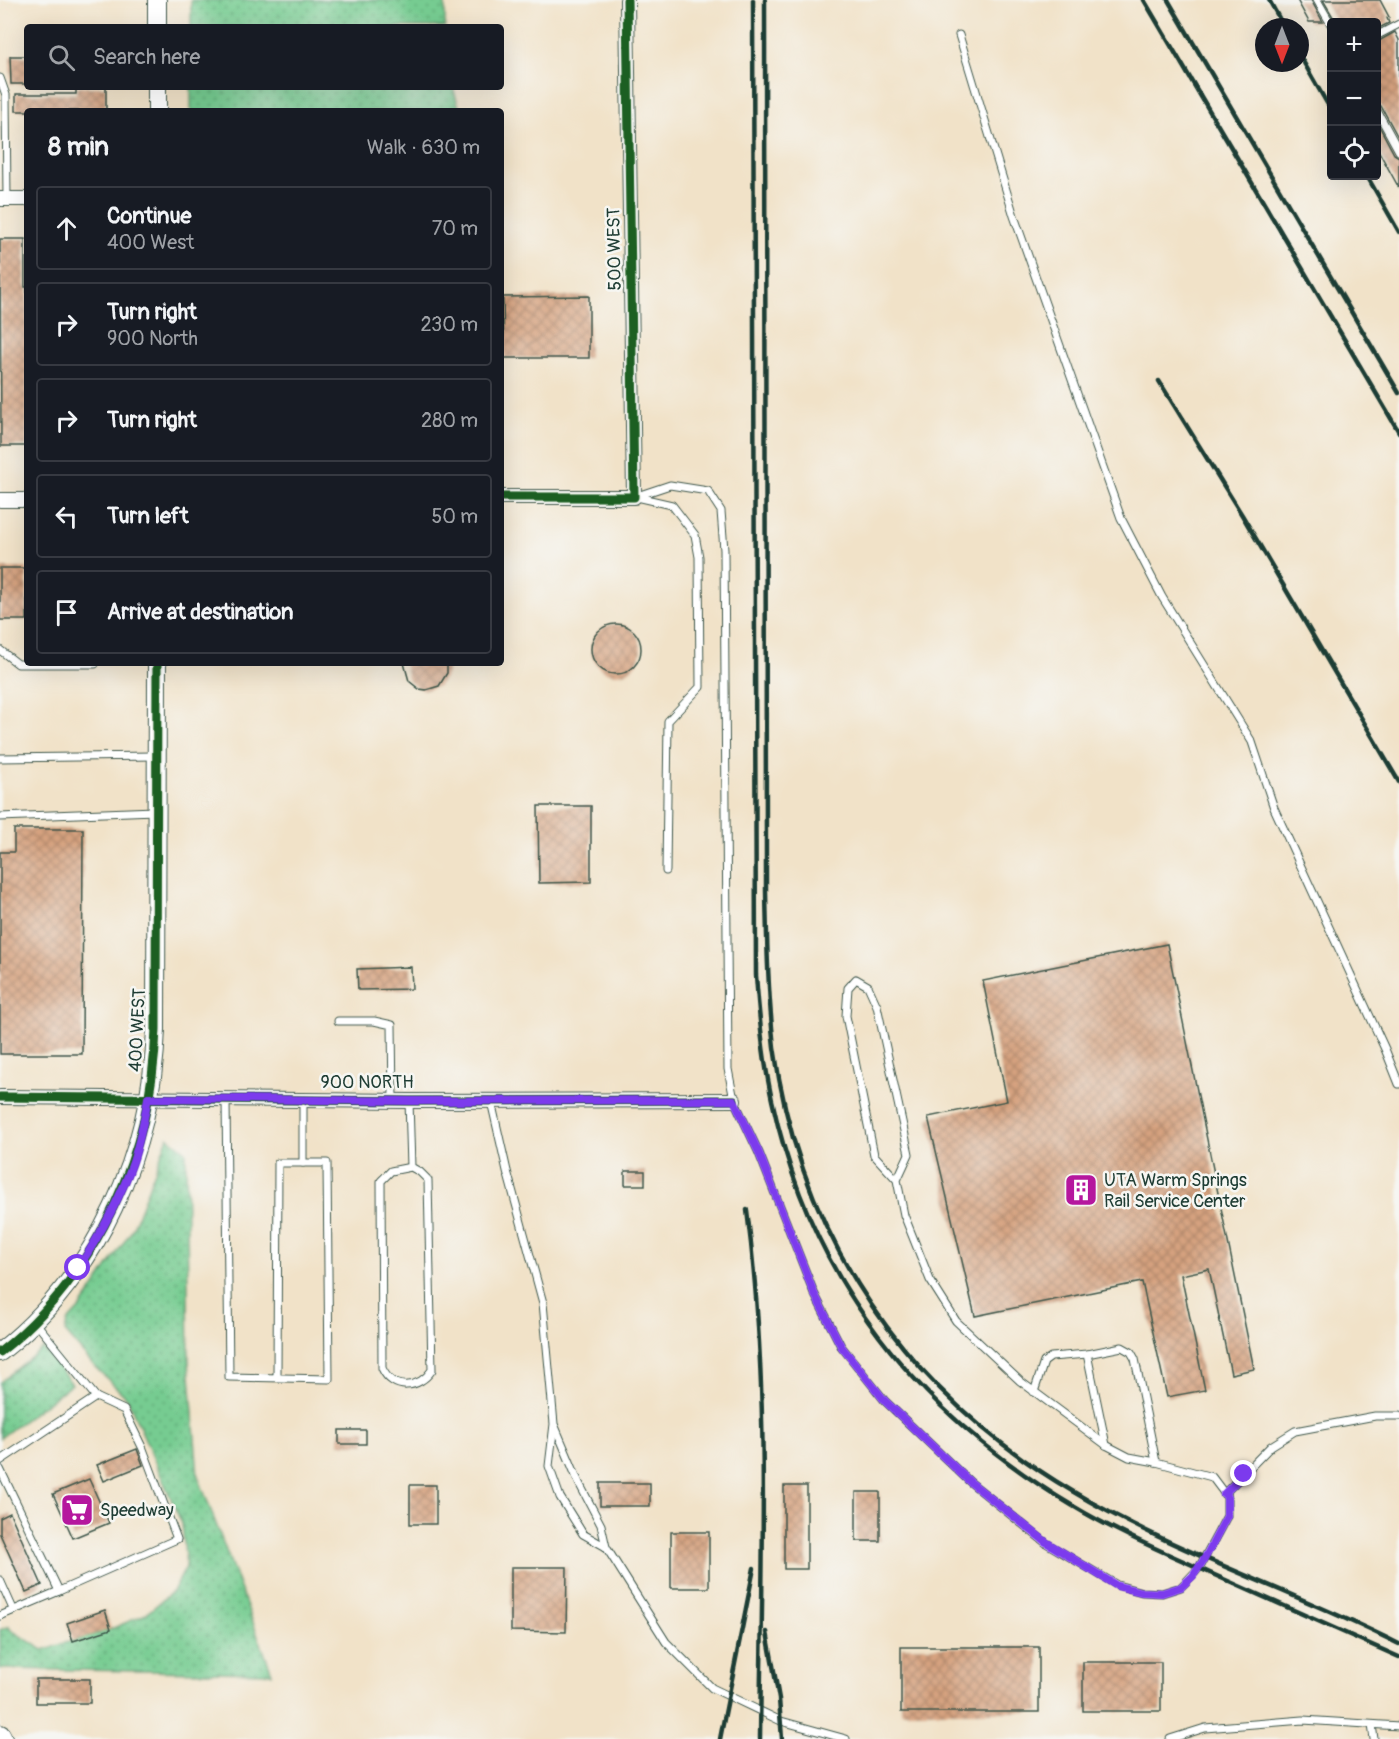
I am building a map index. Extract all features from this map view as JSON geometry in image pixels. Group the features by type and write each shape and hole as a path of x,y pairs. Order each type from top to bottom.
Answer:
{"street":[{"path":"157,0 157,24"},
{"name":"500 WEST","path":"627,0 634,497"},
{"path":"157,90 157,108"},
{"path":"4,199 24,199"},
{"path":"504,497 634,497"},
{"path":"0,500 24,500"},
{"name":"400 WEST","path":"0,1352 34,1321 78,1268 110,1214 134,1161 154,1066 156,1038 157,666"},
{"name":"900 NORTH","path":"0,1097 409,1101 734,1100"}],"lane":[{"path":"1317,0 1327,18"},
{"path":"1381,34 1399,24"},
{"path":"959,35 1014,216 1121,518 1162,597 1251,742 1274,808 1399,1084"},
{"path":"0,78 6,95 4,199"},
{"path":"1381,117 1399,151"},
{"path":"634,497 670,485 708,491 721,511 724,550 728,1069 734,1100 759,1153 814,1293 841,1346 885,1401 970,1482 1046,1542 1117,1586 1142,1592 1162,1593 1181,1587 1199,1568 1227,1516 1227,1497 1212,1477 1130,1457 1106,1445 1020,1381 956,1321 930,1281 904,1215 897,1180 874,1155 846,1016 848,988 856,979 868,986 876,1006 909,1155 897,1180"},
{"path":"634,497 672,505 694,535 699,557 700,687 668,721 666,871"},
{"path":"0,651 18,664 24,664"},
{"path":"0,758 157,756"},
{"path":"0,817 157,811"},
{"path":"338,1021 374,1021 392,1025 393,1100"},
{"path":"226,1100 230,1377 277,1378 329,1379 327,1163 278,1163 277,1378"},
{"path":"303,1100 303,1163"},
{"path":"409,1101 411,1167"},
{"path":"491,1101 507,1171 543,1303 554,1424 549,1466 560,1497 583,1534 606,1547"},
{"path":"411,1167 428,1180 432,1370 426,1379 417,1384 404,1385 386,1376 382,1368 381,1181 391,1171 411,1167"},
{"path":"0,1616 177,1539 143,1449 124,1410 96,1397 34,1321"},
{"path":"1034,1392 1044,1362 1051,1357 1122,1347 1131,1352 1135,1359 1156,1462"},
{"path":"1087,1353 1106,1445"},
{"path":"0,1461 96,1397"},
{"path":"1224,1494 1271,1446 1294,1431 1375,1416 1399,1416"},
{"path":"554,1424 579,1483 601,1525 606,1547 666,1642 712,1688 781,1721 846,1739"},
{"path":"0,1469 59,1591"},
{"path":"0,1580 13,1609"},
{"path":"1170,1739 1205,1728 1303,1720 1399,1726"},
{"path":"1372,1725 1374,1739"}],"green space":[{"path":"191,0 445,0 445,24 191,24"},
{"path":"191,90 454,90 459,108 191,108"},
{"path":"168,1137 186,1151 189,1362 198,1476 272,1673 0,1669 0,1630 9,1626 11,1630 43,1650 111,1629 146,1614 173,1591 186,1567 182,1524 127,1398 95,1367 65,1332 67,1322 81,1307 132,1230"},
{"path":"43,1348 72,1384 0,1438 0,1382"}],"building":[{"path":"1297,0 1311,0 1323,22 1309,22 1309,18 1307,18"},
{"path":"1323,0 1380,0 1389,17 1387,18 1389,23 1381,27 1381,18 1334,18"},
{"path":"1395,32 1399,40 1399,139 1381,106 1381,40"},
{"path":"10,56 24,56 24,84 11,84"},
{"path":"76,90 106,90 106,108 24,108 24,111 16,111 16,94 76,94"},
{"path":"1381,130 1394,154 1399,157 1399,188 1381,155"},
{"path":"0,239 24,239 24,446 1,446"},
{"path":"589,296 589,358 504,358 504,297"},
{"path":"0,568 24,568 24,620 0,620"},
{"path":"611,624 621,624 634,631 641,644 641,654 634,667 621,674 611,674 602,670 595,663 591,654 591,644 595,635 602,628"},
{"path":"405,666 447,666 447,673 439,686 426,690 419,689 409,681"},
{"path":"538,806 591,806 591,882 539,883"},
{"path":"14,829 83,829 82,1054 0,1054 0,852 14,852"},
{"name":"UTA Warm Springs Rail Service Center","path":"1167,944 1254,1369 1231,1374 1209,1269 1181,1275 1205,1390 1167,1397 1142,1282 975,1316 928,1117 1007,1101 983,981"},
{"path":"411,967 412,989 358,990 357,969"},
{"path":"625,1171 645,1171 645,1185 625,1185"},
{"path":"339,1430 366,1430 366,1444 339,1444"},
{"path":"137,1449 143,1465 104,1481 97,1465"},
{"path":"89,1479 109,1523 73,1538 53,1494"},
{"path":"600,1483 650,1483 650,1506 600,1506"},
{"path":"410,1485 436,1485 436,1524 410,1524"},
{"path":"784,1486 807,1486 807,1569 784,1569"},
{"path":"856,1492 880,1492 880,1541 856,1541"},
{"path":"10,1513 42,1585 26,1592 0,1534 0,1518"},
{"path":"671,1532 709,1532 709,1588 671,1588"},
{"path":"511,1567 567,1567 566,1632 511,1631"},
{"path":"105,1610 111,1629 73,1641 67,1623"},
{"path":"901,1647 1039,1647 1039,1712 901,1712"},
{"path":"1083,1662 1161,1662 1161,1711 1083,1711"},
{"path":"36,1679 90,1679 90,1703 36,1703"}],"railway":[{"path":"753,0 756,975 762,1038 772,1100 790,1166 813,1227 843,1283 878,1336 919,1384 965,1428 1017,1469 1073,1506 1123,1533 1399,1657"},
{"path":"765,0 767,950 774,1047 788,1117 808,1184 836,1246 871,1304 912,1358 959,1407 1013,1452 1072,1491 1111,1513 1399,1644"},
{"path":"1144,0 1399,432"},
{"path":"1168,0 1399,393"},
{"path":"1269,0 1279,18"},
{"path":"1309,72 1327,103"},
{"path":"1369,180 1399,232"},
{"path":"1159,381 1242,515 1399,782"},
{"path":"747,1210 754,1276 762,1408 760,1739"},
{"path":"720,1739 754,1568"},
{"path":"767,1632 779,1699 782,1739"}],"cycle path":[{"path":"504,497 634,497 627,0"},
{"path":"0,1352 35,1321 65,1286 91,1248 113,1207 131,1165 144,1120 152,1075 156,1029 157,666"},
{"path":"0,1097 409,1101 734,1100"}],"place":[{"name":"UTA Warm Springs Rail Service Center","path":"1081,1190"},
{"name":"Speedway","path":"77,1510"}],"route":[{"path":"78,1268 110,1214 134,1161 148,1098 409,1101 734,1100 759,1153 814,1293 841,1346 885,1401 970,1482 1046,1542 1117,1586 1142,1592 1162,1593 1181,1587 1199,1568 1227,1516 1227,1497 1224,1494 1244,1474"}]}
